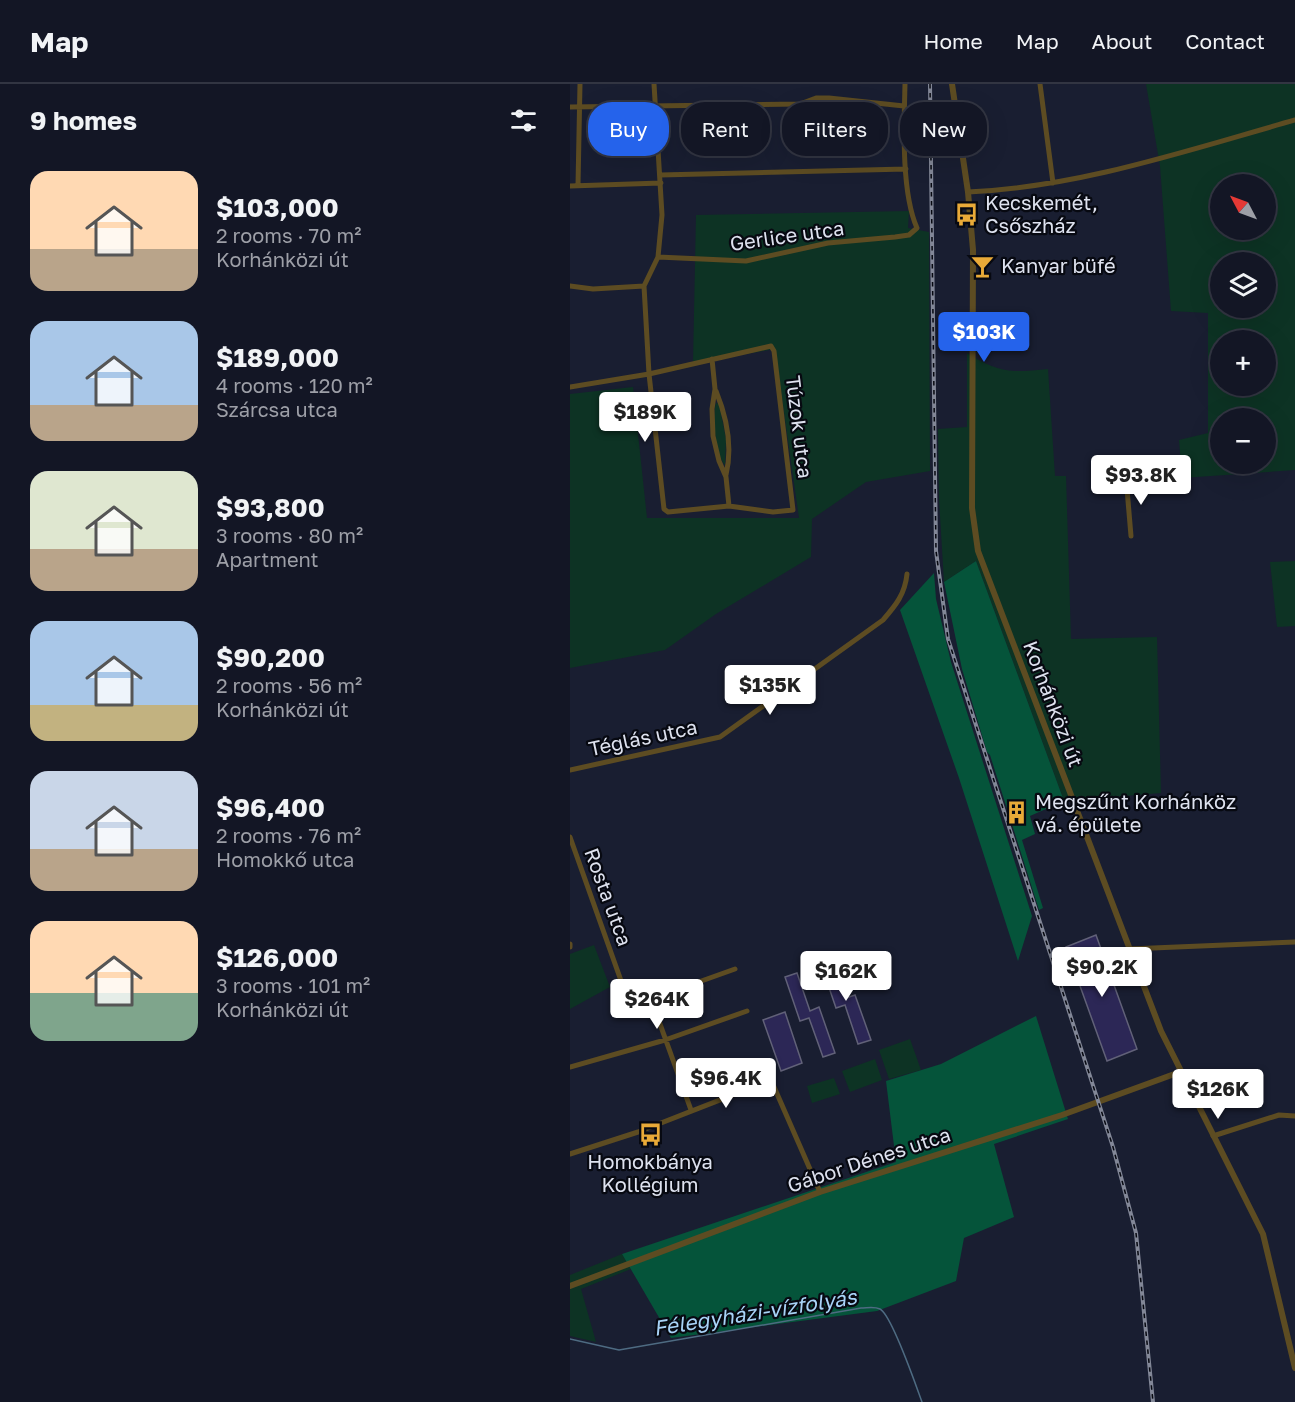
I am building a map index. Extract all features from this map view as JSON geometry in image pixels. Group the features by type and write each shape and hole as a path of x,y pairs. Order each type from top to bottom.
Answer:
{"street":[{"path":"578,185 580,84"},
{"path":"654,84 655,102"},
{"path":"904,102 905,84"},
{"name":"Korhánközi út","path":"952,84 968,192 973,250 974,535 978,551 1161,1031 1263,1234 1295,1368"},
{"path":"1040,84 1053,183"},
{"path":"669,104 800,104 816,98 829,98 900,106"},
{"path":"570,107 588,106"},
{"path":"968,192 1007,190 1080,179 1295,120"},
{"path":"649,374 644,286 658,257 662,215 659,156"},
{"path":"660,175 906,169 906,156"},
{"name":"Gerlice utca","path":"658,257 746,261 828,243 909,235 917,228 913,219 906,169"},
{"path":"570,186 661,183"},
{"path":"570,286 593,289 644,286"},
{"name":"Túzok utca","path":"570,387 649,374 771,346 774,351 794,506 790,511 773,512 729,507 668,512 664,509 649,374"},
{"path":"712,359 715,389 712,409 713,436 719,461 726,477"},
{"path":"715,389 723,407 729,435 729,462 726,477 729,507"},
{"path":"1126,477 1131,536"},
{"name":"Téglás utca","path":"570,770 720,737 883,620 900,601 907,574"},
{"name":"Rosta utca","path":"570,837 630,1006 651,999"},
{"path":"1129,949 1295,942"},
{"path":"691,1110 651,999 735,969"},
{"path":"570,1067 665,1040 747,1011"},
{"name":"Gábor Dénes utca","path":"570,1286 820,1192 1062,1115 1180,1072"},
{"path":"570,1154 638,1132 771,1080 820,1192"},
{"path":"1213,1136 1279,1115 1295,1116"}],"green space":[{"path":"1146,84 1295,84 1295,470 1276,471 1276,408 1210,408 1210,474 1238,474 1182,478 1179,440 1208,433 1208,313 1171,311 1160,166"},
{"path":"909,211 908,228 929,232 930,471 866,482 812,519 811,557 716,614 665,650 570,668 570,394 633,387 647,518 799,518 775,349 693,363 696,215"},
{"path":"967,353 1006,370 1048,369 1055,476 1066,476 1071,639 1157,637 1161,793 1064,801 976,561 944,582 938,429 967,427"},
{"path":"716,403 719,404 726,439 725,465 719,453 715,435"},
{"path":"976,561 1064,801 1030,816 1035,834 1022,840 1043,908 1039,910 962,669 944,582"},
{"path":"1295,561 1295,626 1277,627 1270,562"},
{"path":"934,573 936,599 951,662 1032,916 1018,961 959,778 900,610"},
{"path":"594,945 610,987 570,1009 570,954"},
{"path":"1036,1016 1068,1119 994,1144 1014,1217 964,1238 956,1281 877,1311 671,1338 622,1254 896,1162 886,1081 941,1064"},
{"path":"910,1039 921,1070 889,1079 879,1050"},
{"path":"875,1059 882,1080 850,1092 842,1071"},
{"path":"834,1078 840,1094 812,1103 807,1086"},
{"path":"622,1254 631,1269 581,1289 596,1342 570,1336 570,1275"}],"building":[{"path":"1096,935 1137,1049 1107,1061 1066,947"},
{"path":"834,960 846,998 855,995 871,1040 858,1044 845,1005 836,1008 821,964"},
{"path":"797,973 810,1011 819,1007 835,1053 823,1057 809,1018 800,1021 785,977"},
{"path":"785,1012 802,1063 781,1071 763,1020"}],"waterway":[{"name":"Félegyházi-vízfolyás","path":"570,1339 619,1350 861,1308 875,1308 880,1309 891,1324 922,1402"}],"railway":[{"path":"930,84 936,551 948,639 1113,1147 1136,1233 1153,1402"}],"place":[{"name":"Kecskemét, Csőszház","path":"967,215"},
{"name":"Kanyar büfé","path":"983,266"},
{"name":"Megszűnt Korhánköz vá. épülete","path":"1017,813"},
{"name":"Homokbánya Kollégium","path":"650,1134"}]}
